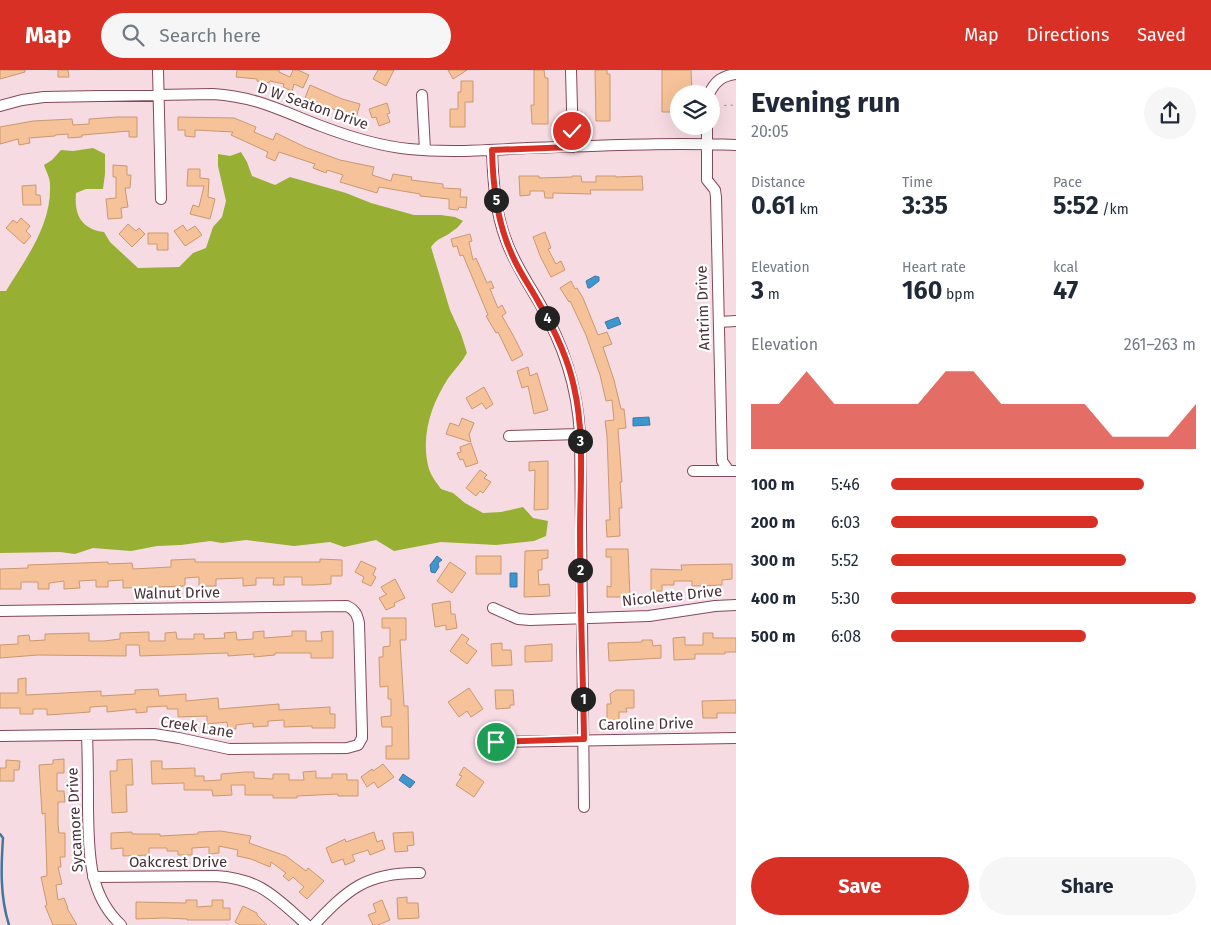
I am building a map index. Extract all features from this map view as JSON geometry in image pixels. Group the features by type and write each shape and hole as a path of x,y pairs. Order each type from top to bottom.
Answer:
{"street":[{"path":"158,70 161,200"},
{"path":"572,70 572,147"},
{"path":"713,85 720,78 736,74"},
{"name":"D W Seaton Drive","path":"0,106 44,97 213,94 247,98 273,105 323,127 360,139 391,146 425,150 462,152 706,144 736,146"},
{"path":"422,95 425,150"},
{"name":"Antrim Drive","path":"706,135 707,180 715,190 716,197 722,461 732,471"},
{"path":"492,150 497,210 503,232 514,258 559,342 570,370 578,404 580,434 584,806"},
{"path":"719,322 736,321"},
{"path":"509,436 580,434"},
{"path":"693,472 732,471"},
{"name":"Nicolette Drive","path":"493,608 518,619 649,616 715,606 736,605"},
{"name":"Walnut Drive","path":"0,611 347,606 354,609 359,623 362,738 358,745"},
{"name":"Sycamore Drive","path":"87,735 89,848 93,877 104,906 121,925"},
{"name":"Creek Lane","path":"0,736 163,735 229,749 347,748 358,745"},
{"name":"Caroline Drive","path":"496,742 584,739 736,738"},
{"path":"314,925 338,900 360,885 392,873 420,873"},
{"name":"Oakcrest Drive","path":"93,877 216,876 236,878 263,889 307,925"}],"path":[{"path":"720,106 736,105"}],"green space":[{"path":"93,148 105,154 103,189 86,189 76,193 78,215 90,228 104,232 110,242 138,268 179,267 193,253 206,248 213,227 222,217 226,201 218,166 218,154 230,156 241,152 252,176 275,185 290,177 414,215 441,215 455,217 463,221 457,228 436,241 431,247 450,310 467,353 449,377 432,410 426,445 429,469 441,489 453,493 465,503 483,513 501,512 523,507 533,518 548,521 546,536 534,541 496,545 441,542 394,551 376,540 344,547 330,542 294,546 246,540 157,546 131,551 93,548 75,554 60,552 0,553 0,291 6,291 29,253 47,213 50,199 50,184 44,165 52,160 61,150 73,151"}],"water":[{"path":"595,276 599,277 599,281 588,288 586,281"},
{"path":"618,317 621,324 608,329 605,322"},
{"path":"649,417 650,425 633,426 633,418"},
{"path":"437,556 442,560 438,563 439,567 435,573 431,572 430,565"},
{"path":"510,573 517,573 517,587 510,587"},
{"path":"403,774 415,782 410,788 399,780"}],"building":[{"path":"0,70 25,70 25,72 0,79"},
{"path":"58,70 68,70 69,77 58,77"},
{"path":"237,70 279,70 279,72 290,77 293,70 298,70 309,75 303,88 294,84 292,91 283,87 284,84 236,77"},
{"path":"378,70 394,70 386,86 373,79"},
{"path":"448,70 467,70 453,79"},
{"path":"534,70 544,70 545,78 548,78 548,124 532,124 531,105 534,105"},
{"path":"595,70 607,70 607,74 610,74 610,121 596,121"},
{"path":"662,70 691,70 692,85 670,85 670,112 662,112"},
{"path":"461,81 473,81 473,102 465,102 465,127 450,127 450,109 458,109 458,92 461,92"},
{"path":"310,85 342,99 360,104 356,118 305,98"},
{"path":"387,103 390,113 387,114 390,122 379,126 376,117 372,118 369,109"},
{"path":"137,117 137,137 129,137 129,131 68,138 68,134 29,138 30,143 19,145 18,139 0,144 0,127 33,121 72,119 73,125 89,124 89,119"},
{"path":"178,117 234,118 256,127 254,132 273,140 276,133 307,148 340,160 374,167 372,175 391,181 393,174 412,177 411,180 443,184 443,188 461,189 460,197 467,197 466,208 459,207 458,210 449,209 449,199 420,196 420,194 379,187 377,193 340,182 343,175 327,170 326,173 313,168 315,164 279,152 275,161 266,157 268,152 231,135 233,132 195,130 195,137 185,136 185,130 178,130"},
{"path":"113,165 127,166 127,175 131,175 130,188 125,188 128,207 121,208 122,218 108,219 106,199 116,198 116,177 113,177"},
{"path":"188,169 200,169 200,178 209,179 208,197 215,199 210,219 190,214 193,205 199,207 204,186 187,186"},
{"path":"519,176 539,176 539,178 581,176 582,182 596,182 596,176 642,176 643,190 590,190 591,194 553,193 553,198 545,198 544,191 530,191 530,195 520,196"},
{"path":"36,185 36,195 40,195 41,205 23,205 22,186"},
{"path":"21,218 30,226 26,231 31,236 24,244 6,228 13,220 17,223"},
{"path":"128,224 136,231 139,228 145,234 132,247 119,234"},
{"path":"183,225 187,231 195,226 202,235 185,246 174,231"},
{"path":"545,232 551,248 548,249 556,264 561,261 565,270 551,277 533,237"},
{"path":"148,233 168,233 168,250 157,250 157,244 148,244"},
{"path":"470,234 472,241 469,242 473,260 476,258 487,283 491,281 494,288 490,289 498,308 502,305 506,313 502,316 523,355 512,361 498,332 496,333 486,316 488,315 463,255 460,256 457,246 453,247 451,239"},
{"path":"571,281 583,298 598,335 607,332 612,344 603,347 621,409 624,409 626,428 618,429 622,482 620,482 622,508 619,508 620,536 607,537 606,520 610,520 605,421 614,420 612,400 606,401 600,375 586,335 570,301 560,288"},
{"path":"528,367 530,376 537,373 548,410 534,414 528,386 522,388 517,371"},
{"path":"484,387 493,404 486,409 482,403 472,409 466,398"},
{"path":"462,418 474,423 469,435 471,442 446,434 450,423 459,426"},
{"path":"471,443 478,463 466,467 463,459 460,460 457,453 461,452 460,447"},
{"path":"548,461 548,509 534,510 535,470 529,471 529,462"},
{"path":"480,470 487,475 484,478 491,482 483,493 480,491 476,496 466,488"},
{"path":"606,549 628,549 630,597 607,597 607,586 611,587 611,557 606,557"},
{"path":"548,550 548,558 542,559 542,570 538,570 539,585 549,584 550,596 524,597 525,551"},
{"path":"476,556 501,556 501,574 476,574"},
{"path":"195,559 195,562 320,562 320,559 342,560 342,576 331,576 331,584 314,585 302,585 302,577 284,577 284,585 273,585 274,578 256,578 256,585 243,586 243,578 216,579 216,586 199,586 199,577 185,578 185,586 123,588 123,580 108,581 108,587 96,587 96,580 79,581 80,588 64,589 64,581 49,583 49,589 38,589 38,582 21,582 21,589 0,589 0,569 28,568 28,565 108,562 108,564 132,563 133,569 171,567 171,560"},
{"path":"361,561 376,568 373,575 376,577 371,586 362,582 364,577 355,572"},
{"path":"450,562 466,573 452,593 437,581"},
{"path":"732,564 732,579 722,580 722,585 692,586 692,581 674,581 674,585 662,585 662,591 651,591 651,569 682,570 681,565"},
{"path":"395,579 405,598 394,603 395,606 386,610 379,598 387,594 381,587"},
{"path":"450,601 451,614 455,614 457,628 446,630 446,625 435,627 432,604"},
{"path":"382,618 406,618 406,640 400,640 404,706 408,706 409,759 386,759 386,746 392,746 392,727 382,727 381,717 391,716 391,699 388,699 388,686 380,687 379,657 383,657 383,647 390,646 390,628 382,628"},
{"path":"264,631 264,638 292,636 292,631 306,631 306,641 322,641 321,632 333,631 333,658 311,658 311,653 275,653 275,655 254,657 254,654 228,656 228,653 140,656 139,645 126,645 126,656 38,655 0,658 0,645 18,644 18,636 29,635 30,641 45,640 45,634 89,633 89,641 104,641 120,639 120,633 149,632 149,641 165,641 165,633 176,632 177,639 194,639 194,634 204,634 204,639 225,638 224,633 236,632 237,640 253,639 253,632"},
{"path":"703,633 713,633 713,638 736,638 736,652 695,654 695,659 674,660 673,638 685,637 685,645 703,645"},
{"path":"462,634 469,639 466,643 477,651 467,664 450,651"},
{"path":"642,640 652,640 653,646 661,645 661,658 609,661 608,643 642,642"},
{"path":"502,643 502,650 511,650 512,665 492,666 491,644"},
{"path":"552,644 552,661 525,662 525,646"},
{"path":"26,678 26,695 101,691 101,696 135,694 135,690 158,689 159,696 186,694 186,701 218,698 219,709 279,704 279,710 330,707 330,714 335,714 335,728 312,728 312,726 284,727 284,720 268,721 268,726 253,727 253,723 236,725 236,729 228,729 227,722 207,724 207,716 178,717 178,709 167,709 167,706 147,707 147,712 136,713 136,709 107,712 107,706 90,707 90,712 47,715 47,709 33,709 33,714 20,714 20,708 0,708 0,693 18,693 18,679"},
{"path":"469,688 483,709 471,717 467,711 459,717 448,702"},
{"path":"495,690 513,690 514,705 510,705 510,708 496,709"},
{"path":"616,690 634,690 634,708 626,708 627,712 619,712 619,720 607,720 607,704 611,704 610,694"},
{"path":"736,700 736,713 717,713 717,718 703,718 702,701"},
{"path":"64,759 64,773 57,773 57,791 64,791 65,802 58,802 58,825 59,833 65,833 65,857 60,857 61,867 58,867 62,884 56,885 58,900 64,898 67,908 77,925 53,925 45,906 47,905 41,877 47,876 45,813 42,814 39,765 53,764 53,760"},
{"path":"132,759 133,785 126,785 127,812 112,813 110,771 117,771 117,760"},
{"path":"6,760 20,761 19,770 14,770 14,781 0,781 0,768 6,768"},
{"path":"151,761 162,761 162,769 195,768 195,776 204,776 204,781 221,780 221,774 245,772 254,772 254,778 273,779 273,774 289,774 289,780 304,780 303,772 316,771 316,778 332,778 332,774 347,774 347,780 358,780 358,796 338,796 338,794 273,798 273,795 245,795 245,785 231,785 232,795 213,796 212,790 184,790 184,783 152,784"},
{"path":"383,764 394,777 378,788 374,782 367,787 361,777"},
{"path":"464,767 484,782 474,797 456,785 462,776 459,775"},
{"path":"221,831 251,836 249,843 286,856 306,871 308,868 324,881 307,899 299,892 304,887 293,877 289,881 283,876 286,873 271,862 270,867 251,859 237,856 238,850 219,846 219,853 209,854 209,847 192,848 192,855 178,855 178,851 167,851 167,848 149,848 149,855 123,856 123,848 111,849 111,833 132,832 132,834 160,834 160,836"},
{"path":"374,832 377,842 382,840 385,849 370,855 368,850 352,855 355,861 345,865 343,859 332,863 326,848 345,839 346,842"},
{"path":"413,832 414,845 407,846 408,851 395,852 393,833"},
{"path":"407,897 407,903 418,903 419,918 398,919 397,898"},
{"path":"186,900 197,900 197,907 212,906 212,900 223,900 223,908 230,908 230,920 136,919 136,902 186,903"},
{"path":"382,900 390,920 373,925 368,915 376,912 373,904"},
{"path":"243,906 257,913 267,925 240,925 235,922"}],"waterway":[{"path":"0,834 3,838 3,893 9,925"}],"route":[{"path":"496,742 584,739 580,607 580,434 578,404 570,370 559,342 506,240 497,210 492,164 492,150 572,147 572,131"}]}
